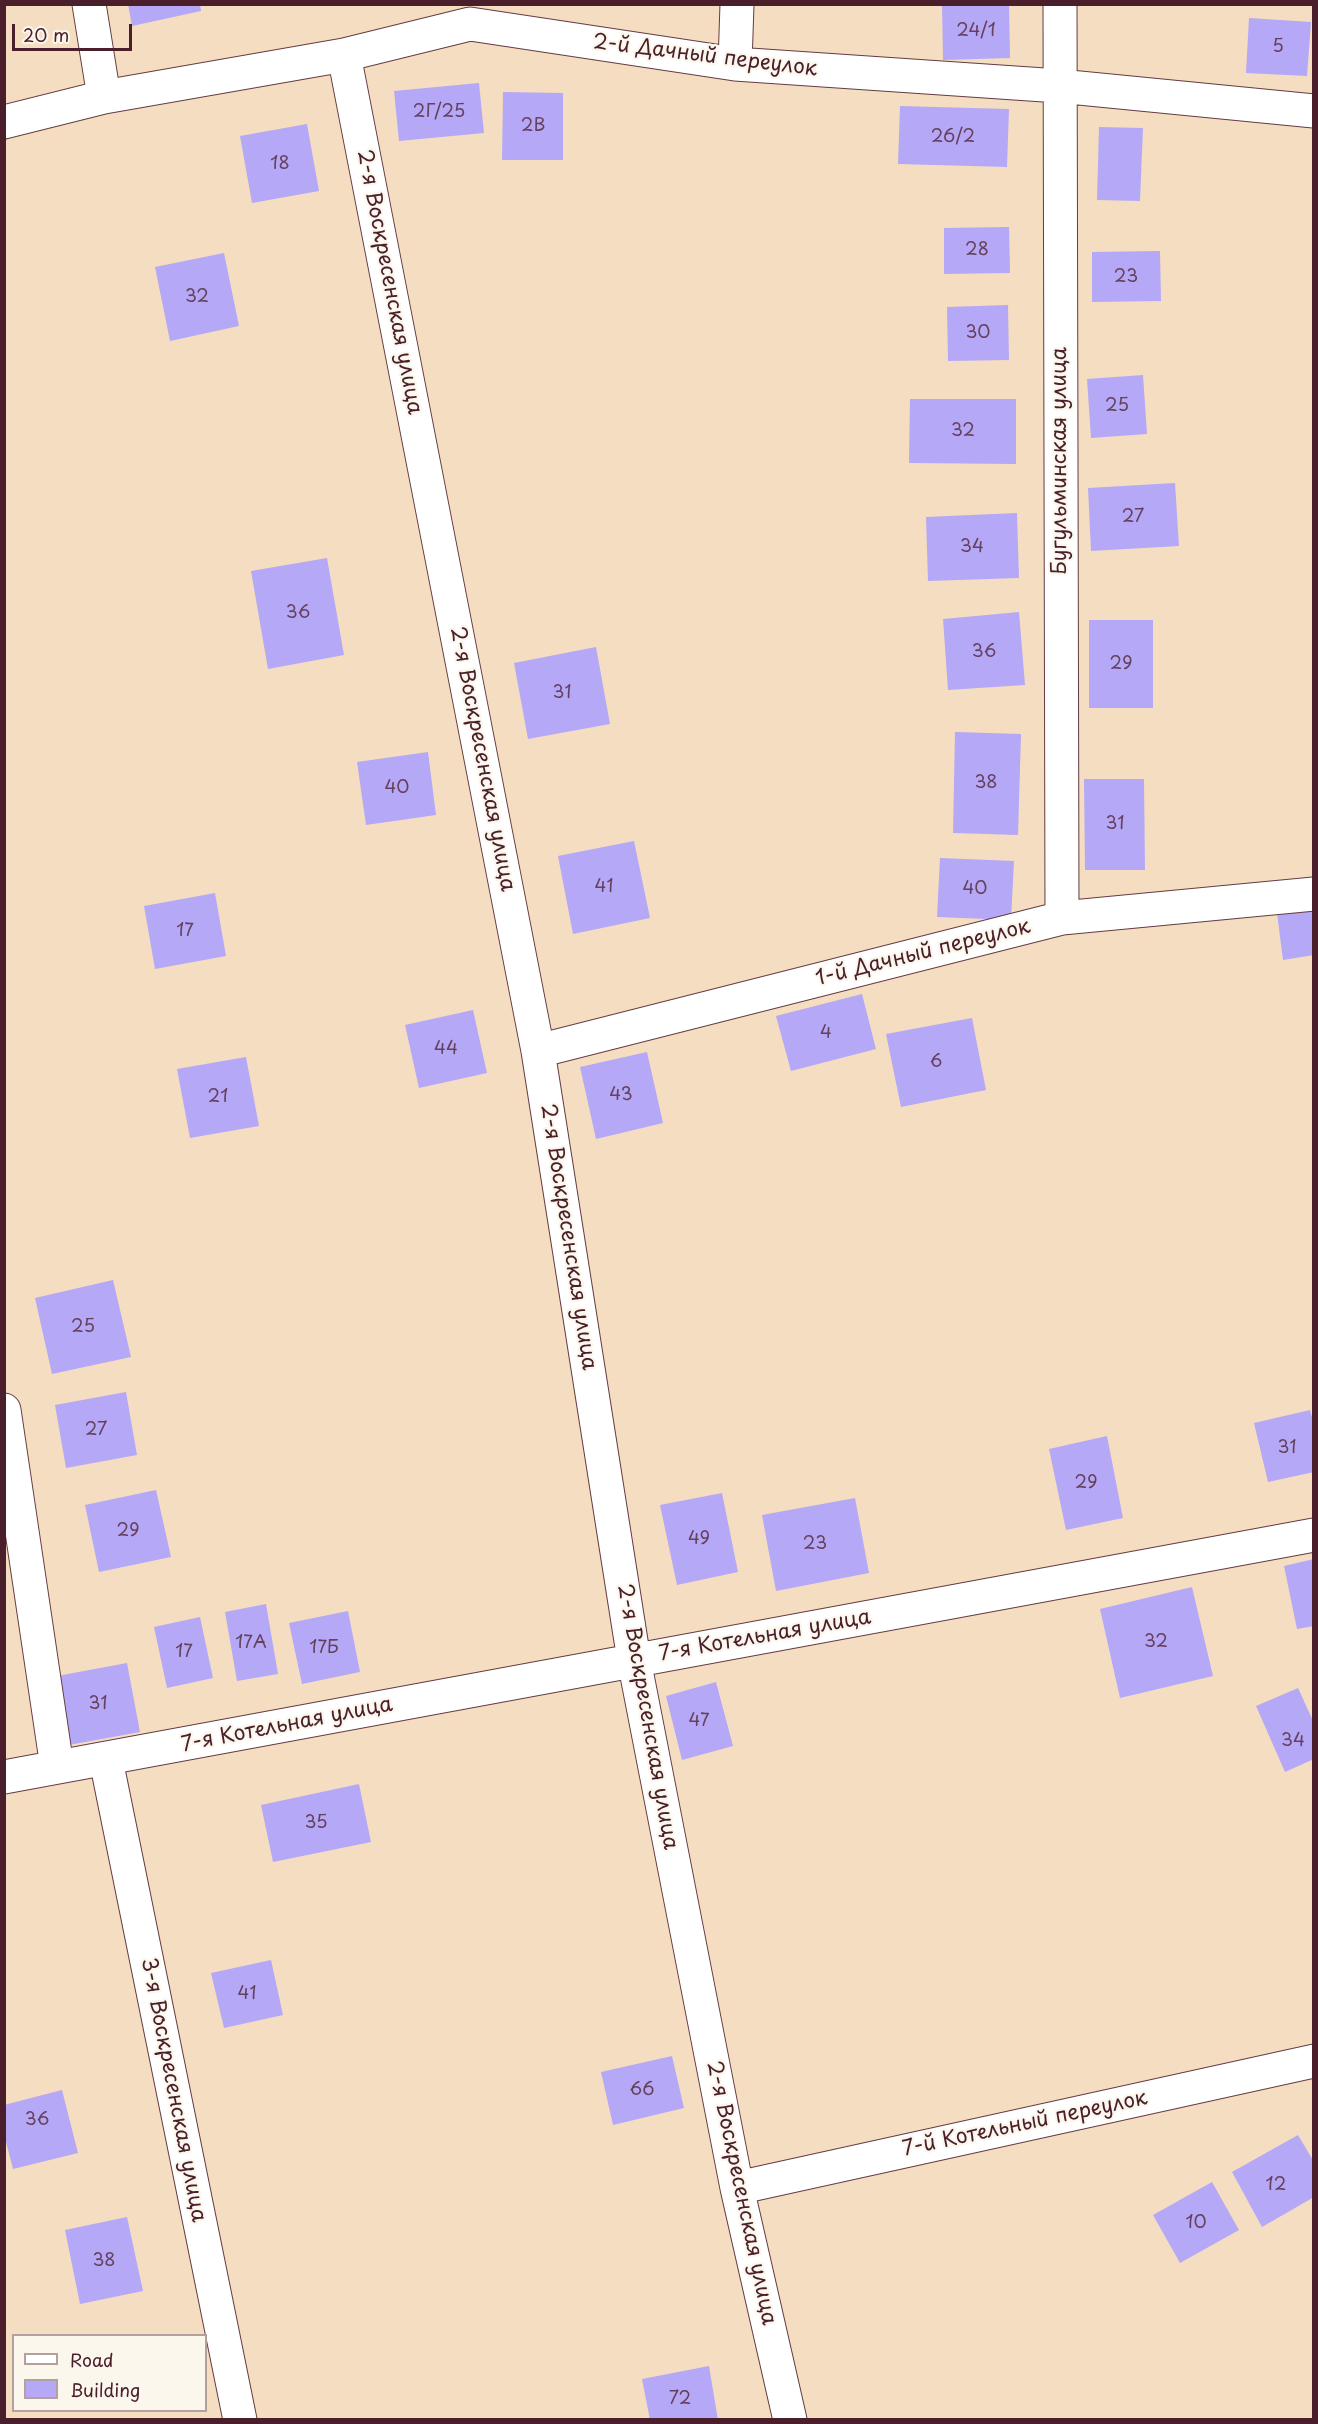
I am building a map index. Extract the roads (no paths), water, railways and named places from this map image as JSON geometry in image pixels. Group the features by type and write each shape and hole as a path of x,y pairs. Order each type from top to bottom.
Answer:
{"street":[{"path":"89,4 104,97"},
{"path":"735,64 737,4"},
{"name":"Бугульминская улица","path":"1060,4 1062,918"},
{"name":"2-й Дачный переулок","path":"4,122 104,97 344,55 468,14 735,64 1059,86 1314,111"},
{"name":"2-я Воскресенская улица","path":"344,55 538,1051 634,1660 737,2188 790,2420"},
{"name":"1-й Дачный переулок","path":"538,1051 1062,918 1314,894"},
{"path":"4,1410 57,1767"},
{"name":"7-я Котельная улица","path":"4,1777 106,1760 1314,1535"},
{"name":"3-я Воскресенская улица","path":"106,1760 240,2420"},
{"name":"7-й Котельный переулок","path":"737,2188 1314,2061"}]}
